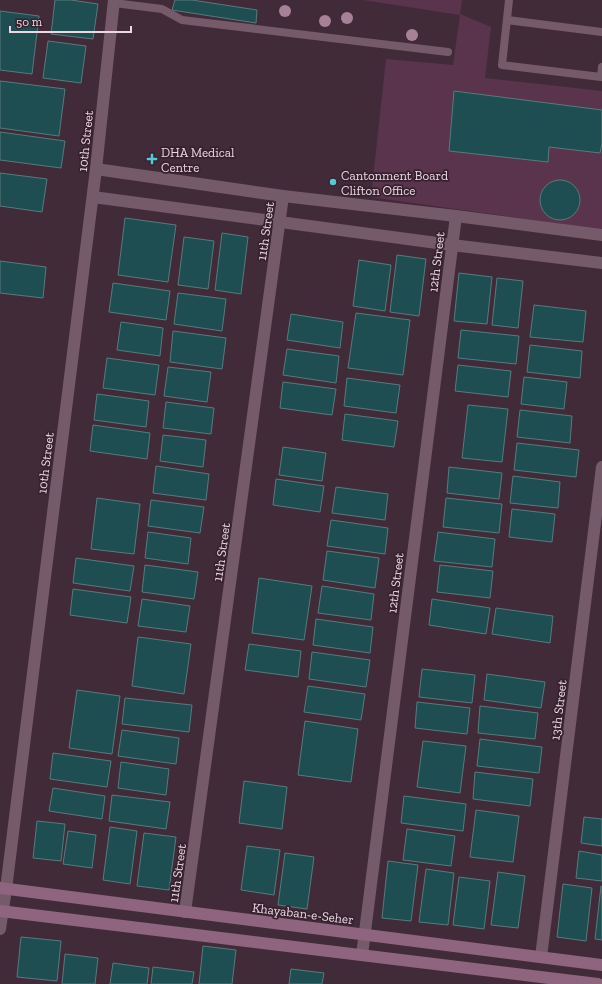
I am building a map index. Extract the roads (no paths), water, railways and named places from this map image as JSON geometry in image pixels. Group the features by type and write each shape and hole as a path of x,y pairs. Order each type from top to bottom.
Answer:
{"street":[{"name":"10th Street","path":"0,929 3,889 93,197 114,2"},
{"path":"96,169 284,196 602,235"},
{"name":"11th Street","path":"186,912 284,196"},
{"path":"93,197 452,245 602,263"},
{"name":"12th Street","path":"362,955 456,216"},
{"name":"13th Street","path":"541,957 602,467"},
{"name":"Khayaban-e-Seher","path":"3,889 602,965"},
{"path":"1,911 598,984"}],"lane":[{"path":"509,0 502,65 601,77 602,67"},
{"path":"114,2 162,10 182,20 448,52"},
{"path":"507,20 602,32"}],"place":[{"name":"DHA Medical Centre","path":"152,159"},
{"name":"Cantonment Board Clifton Office","path":"333,182"}]}
